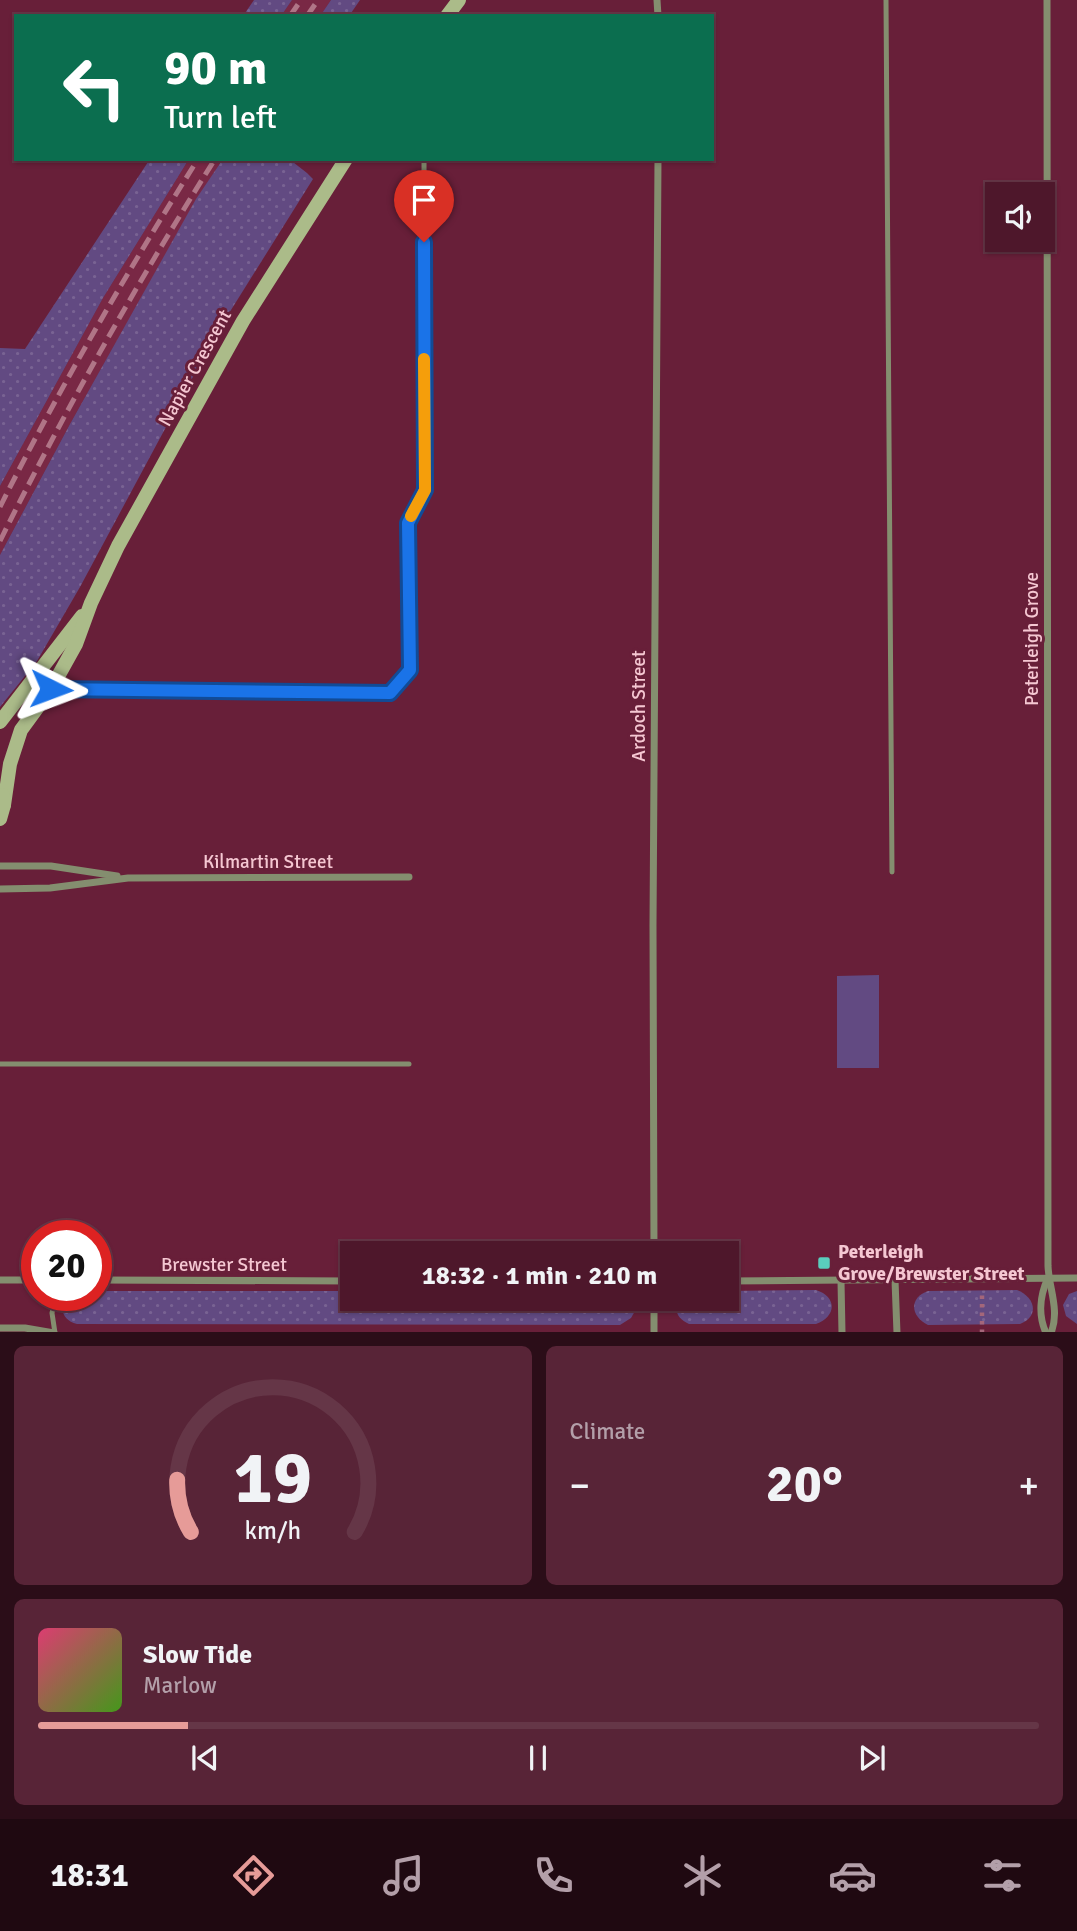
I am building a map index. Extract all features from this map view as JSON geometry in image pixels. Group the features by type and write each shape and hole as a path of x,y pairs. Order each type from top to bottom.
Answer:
{"street":[{"name":"Peterleigh Grove","path":"1047,0 1048,1278 1054,1308 1053,1326 1048,1332 1042,1324 1041,1298 1048,1278"},
{"name":"Napier Crescent","path":"2,815 17,738 51,689 76,644 91,603 118,546 243,321 344,161"},
{"name":"Ardoch Street","path":"654,1241 653,926 658,161"},
{"name":"Napier Crescent","path":"0,722 91,603"},
{"path":"0,787 4,797 2,815"},
{"name":"Kilmartin Street","path":"0,866 51,866 128,878"},
{"name":"Kilmartin Street","path":"0,889 50,888 128,878 409,877"},
{"path":"739,1281 1077,1278"},
{"path":"0,1280 21,1280"},
{"name":"Brewster Street","path":"112,1280 340,1281"},
{"path":"895,1280 897,1332"},
{"path":"841,1281 842,1332"},
{"path":"654,1311 654,1332"},
{"path":"0,1328 54,1332"}],"lane":[{"path":"886,0 892,872"},
{"path":"51,689 390,693 410,670 408,523 425,490 424,161"},
{"path":"0,1064 408,1064"},
{"path":"53,1311 54,1332"}],"path":[{"path":"982,1279 982,1332"}],"shaded area":[{"path":"254,0 292,0 282,14 244,14"},
{"path":"292,0 331,0 321,14 282,14"},
{"path":"331,0 360,0 350,14 321,14"},
{"path":"149,161 188,161 103,298 0,486 0,348 25,349"},
{"path":"188,161 222,161 196,200 0,555 0,486 103,298"},
{"path":"222,161 292,161 313,179 216,334 80,587 37,661 0,707 0,555 196,199"},
{"path":"879,975 879,1068 837,1068 837,976"},
{"path":"816,1290 828,1297 831,1312 816,1324 689,1324 679,1317 677,1311 739,1311 739,1291"},
{"path":"1017,1290 1028,1297 1033,1307 1030,1316 1020,1324 928,1325 922,1322 914,1308 917,1298 928,1291"},
{"path":"112,1291 340,1291 340,1311 635,1311 631,1318 620,1325 77,1324 68,1320 63,1313 112,1311"},
{"path":"1077,1291 1077,1324 1066,1316 1063,1305 1069,1294"}],"railway":[{"path":"291,14 301,0"},
{"path":"308,14 318,0"},
{"path":"0,507 95,330 197,161"},
{"path":"0,541 103,347 214,161"}],"slow traffic":[{"path":"411,516 425,490 424,359"}],"place":[{"name":"Peterleigh Grove/Brewster Street","path":"824,1263"}],"route":[{"path":"51,689 390,693 410,670 408,523 425,490 424,242"}]}
